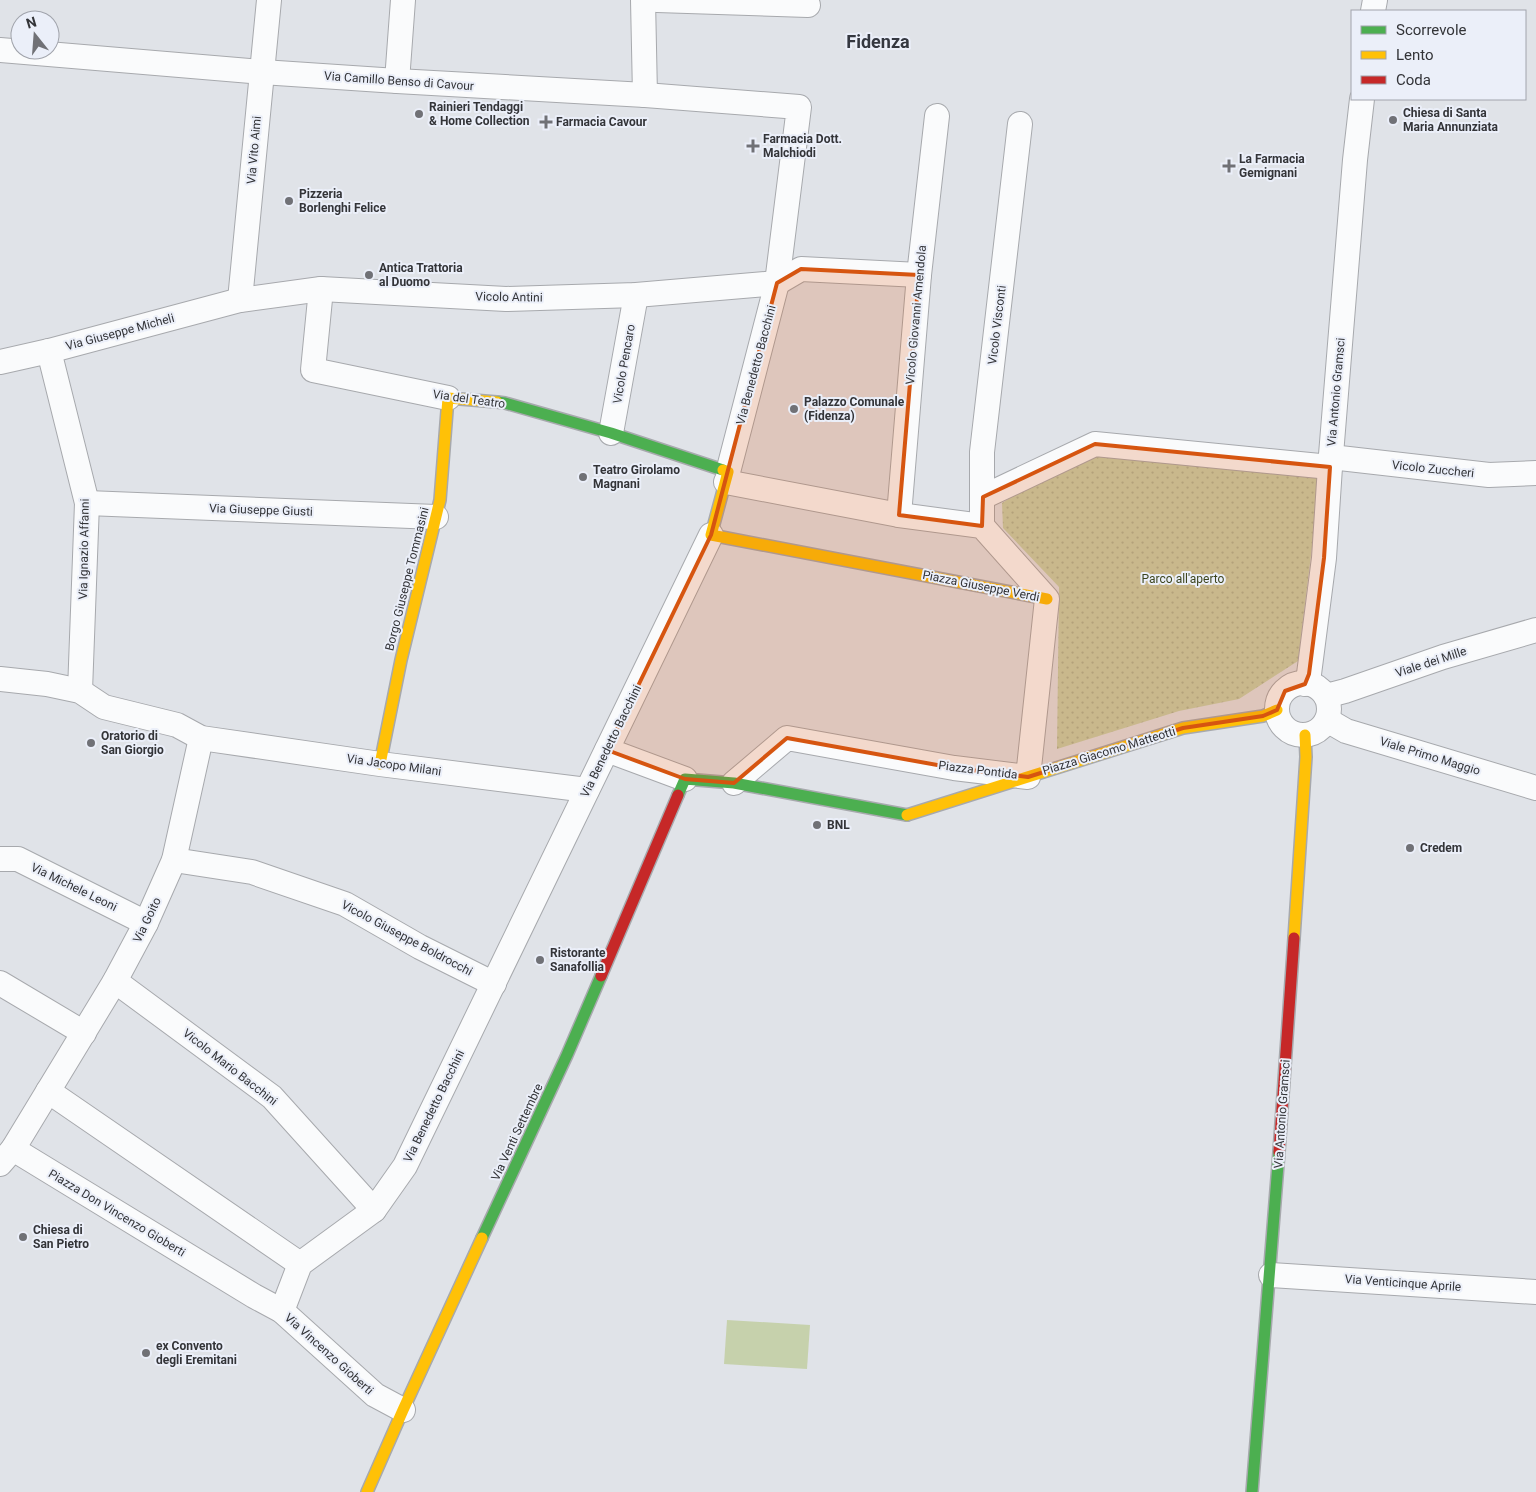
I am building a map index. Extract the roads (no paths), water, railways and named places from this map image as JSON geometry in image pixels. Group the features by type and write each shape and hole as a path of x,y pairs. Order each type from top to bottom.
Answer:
{"street":[{"name":"Via Vito Aimi","path":"240,300 269,0"},
{"path":"397,81 403,0"},
{"path":"643,0 645,95"},
{"path":"657,0 808,5"},
{"name":"Via Camillo Benso di Cavour","path":"0,50 262,72 645,95 799,107"},
{"name":"Via Antonio Gramsci","path":"1305,684 1309,674 1324,558 1354,160 1362,100"},
{"name":"Via Benedetto Bacchini","path":"309,1258 374,1210 405,1166 711,534 777,284 799,107"},
{"name":"Vicolo Giovanni Amendola","path":"899,515 919,275 937,116"},
{"name":"Vicolo Visconti","path":"982,526 982,452 1020,124"},
{"path":"777,284 801,269 919,275"},
{"name":"Vicolo Antini","path":"240,300 321,289 506,299 636,295 777,284"},
{"name":"Via del Teatro","path":"321,289 313,370 448,398 505,403 611,433 727,477"},
{"name":"Vicolo Pencaro","path":"611,433 636,295"},
{"name":"Via Giuseppe Micheli","path":"0,362 49,351 240,300"},
{"name":"Via Ignazio Affanni","path":"49,351 87,503 80,691"},
{"name":"Borgo Giuseppe Tommasini","path":"380,764 401,660 440,500 448,398"},
{"path":"983,497 1095,444 1330,462"},
{"name":"Vicolo Zuccheri","path":"1330,462 1490,475 1536,472"},
{"path":"727,477 899,515 982,526"},
{"name":"Via Giuseppe Giusti","path":"87,503 436,517"},
{"name":"Piazza Giuseppe Verdi","path":"982,526 1047,599"},
{"name":"Piazza Giuseppe Verdi","path":"711,534 1047,599"},
{"name":"Piazza Giacomo Matteotti","path":"1047,599 1028,776 1183,728 1263,716 1277,710"},
{"name":"Viale dei Mille","path":"1326,696 1536,630"},
{"path":"0,679 47,684 80,691"},
{"path":"1305,684 1317,687 1326,696 1329,708 1327,720 1314,732 1305,735 1294,733 1285,728 1279,719 1277,710 1279,700 1285,691 1294,685 1305,684"},
{"name":"Via Jacopo Milani","path":"80,691 104,707 177,726 200,738 380,764 587,790"},
{"name":"Viale Primo Maggio","path":"1327,720 1342,730 1536,788"},
{"name":"Via Antonio Gramsci","path":"1252,1492 1271,1275 1304,777 1305,735"},
{"name":"Via Goito","path":"84,1033 146,924 174,860 200,738"},
{"name":"Piazza Pontida","path":"734,784 787,738 954,768 1028,776"},
{"path":"606,750 685,779"},
{"name":"Piazza Pontida","path":"685,779 734,784 908,815 1028,776"},
{"name":"Via Venti Settembre","path":"367,1492 567,1055 685,779"},
{"name":"Via Michele Leoni","path":"0,859 18,859 146,924"},
{"name":"Vicolo Giuseppe Boldrocchi","path":"174,860 252,872 345,904 420,947 494,984"},
{"name":"Vicolo Mario Bacchini","path":"115,981 272,1097 374,1210"},
{"path":"0,983 84,1033"},
{"name":"Piazza Don Vincenzo Gioberti","path":"84,1033 6,1156 282,1311"},
{"path":"48,1090 309,1258 282,1311"},
{"name":"Via Venticinque Aprile","path":"1271,1275 1536,1292"},
{"name":"Via Vincenzo Gioberti","path":"282,1311 375,1396 403,1410"}],"place":[{"name":"Rainieri Tendaggi & Home Collection","path":"419,114"},
{"name":"Chiesa di Santa Maria Annunziata","path":"1393,120"},
{"name":"Farmacia Cavour","path":"546,122"},
{"name":"Farmacia Dott. Malchiodi","path":"753,146"},
{"name":"La Farmacia Gemignani","path":"1229,166"},
{"name":"Pizzeria Borlenghi Felice","path":"289,201"},
{"name":"Antica Trattoria al Duomo","path":"369,275"},
{"name":"Palazzo Comunale (Fidenza)","path":"794,409"},
{"name":"Teatro Girolamo Magnani","path":"583,477"},
{"name":"Oratorio di San Giorgio","path":"91,743"},
{"name":"BNL","path":"817,825"},
{"name":"Credem","path":"1410,848"},
{"name":"Ristorante Sanafollia","path":"540,960"},
{"name":"Chiesa di San Pietro","path":"23,1237"},
{"name":"ex Convento degli Eremitani","path":"146,1353"}],"district":[{"name":"Fidenza","path":"878,41"}],"park label":[{"name":"Parco all'aperto","path":"1183,579"}]}
